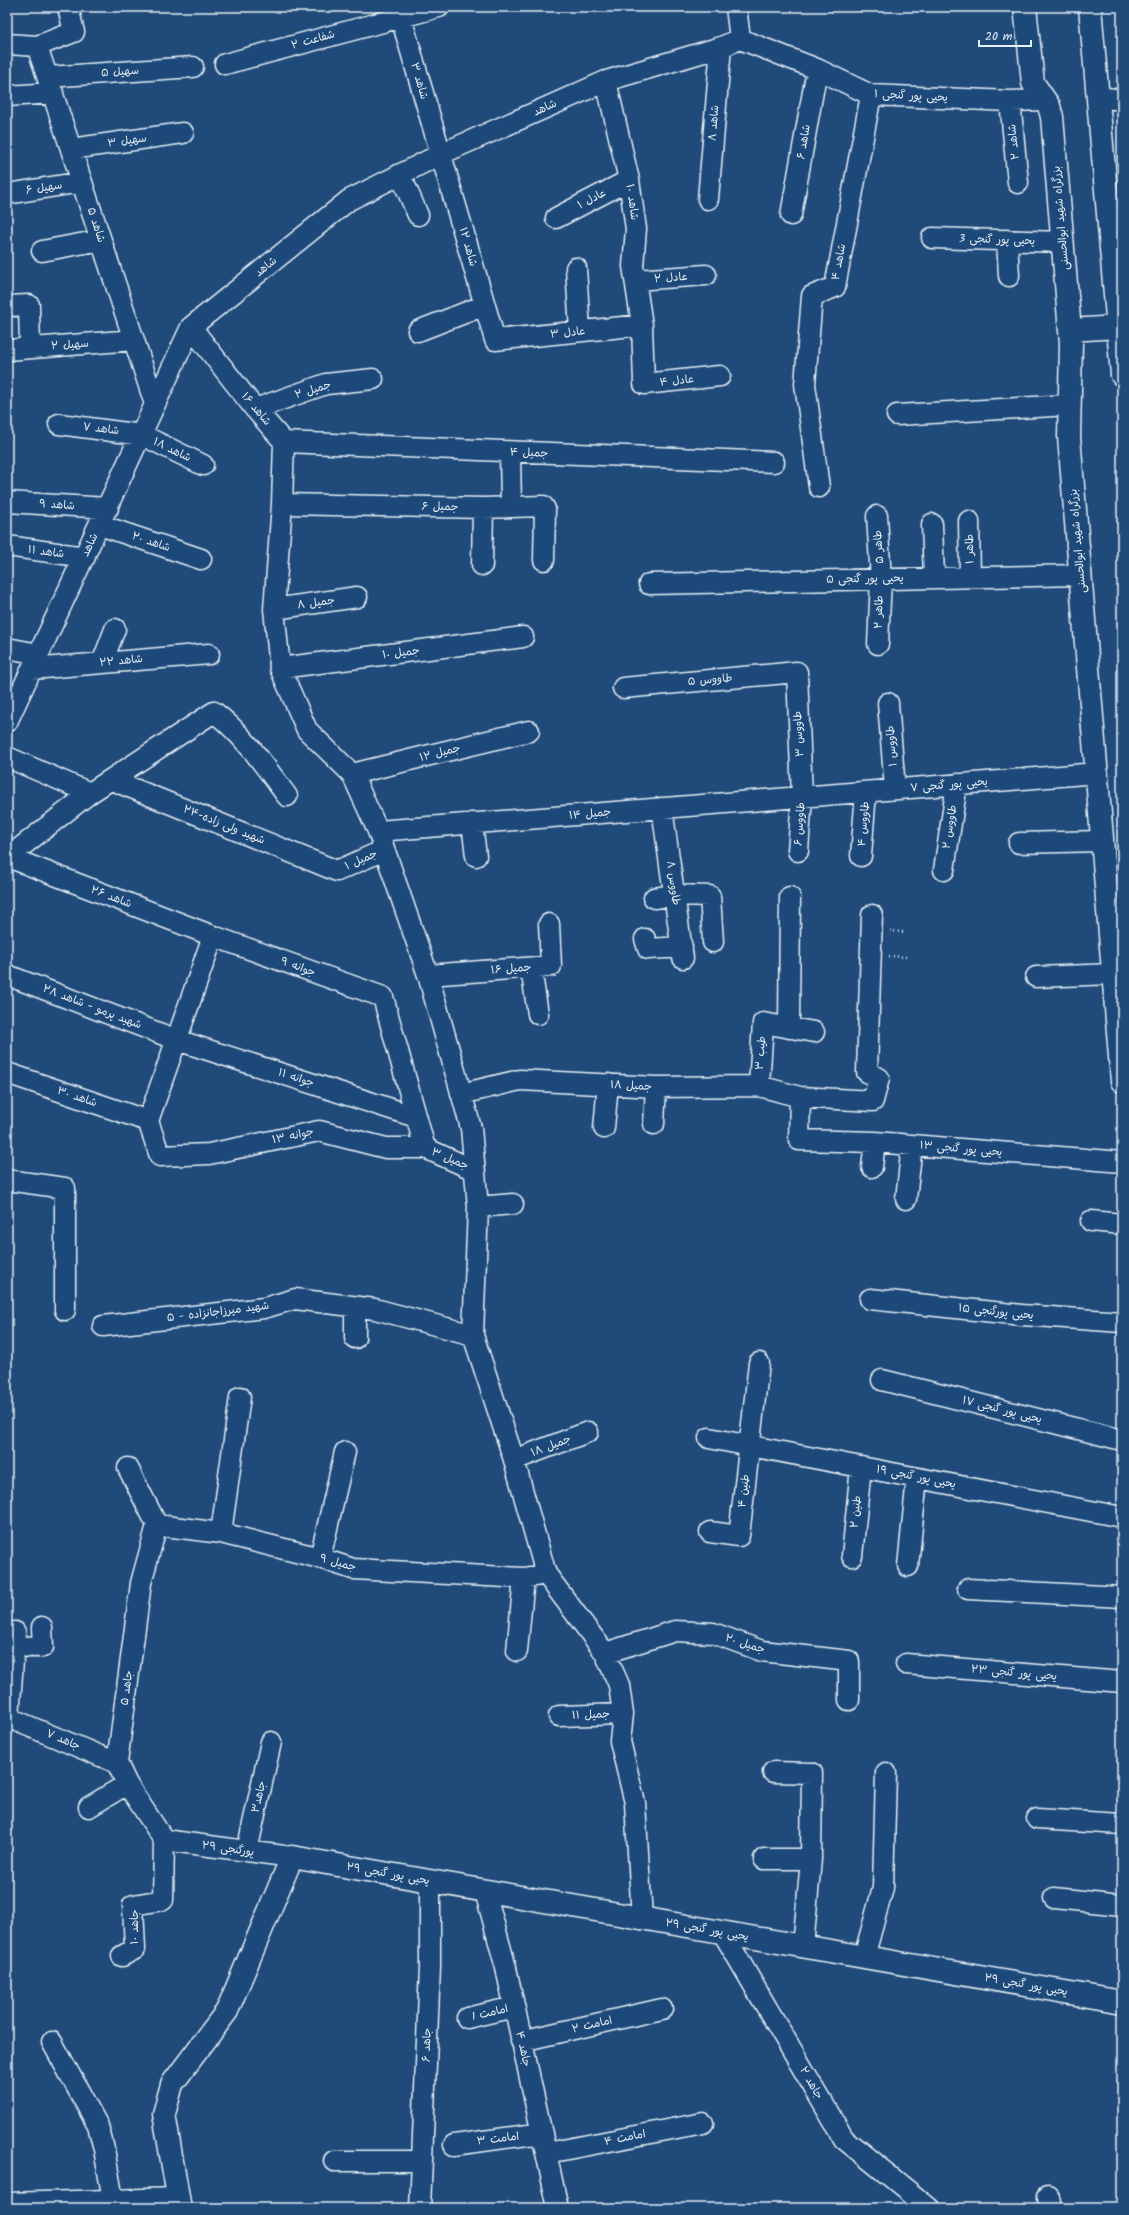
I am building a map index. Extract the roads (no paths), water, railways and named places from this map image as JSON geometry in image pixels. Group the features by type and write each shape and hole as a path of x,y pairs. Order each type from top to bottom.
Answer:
{"main road":[{"name":"بزرگراه شهید ابوالحسنی","path":"1024,7 1034,83 1049,106 1052,118 1070,330 1071,358 1069,437 1122,1081"},
{"path":"1090,7 1122,375"},
{"path":"1070,330 1118,327"},
{"path":"178,2203 164,2114 172,2084 227,2011 292,1857"},
{"name":"یحیی پور گنجی ۲۹","path":"292,1857 1122,2002"}],"street":[{"path":"7,44 37,46 74,32 68,7"},
{"name":"شفاعت ۲","path":"224,64 399,12 439,7"},
{"path":"736,7 740,39"},
{"name":"شاهد ۳","path":"399,12 441,154"},
{"name":"شاهد","path":"7,722 104,517 191,327 349,200 441,154 606,81 721,47 740,39"},
{"name":"یحیی پور گنجی ۱","path":"740,39 817,68 870,95 1010,101 1045,100"},
{"name":"شاهد ۵","path":"37,46 155,404"},
{"name":"شاهد ۸","path":"708,199 721,47"},
{"name":"سهیل ۵","path":"7,96 50,85 193,67"},
{"name":"شاهد ۶","path":"791,215 817,68"},
{"name":"شاهد ۱۰","path":"606,81 629,180 636,229 633,266 642,325"},
{"name":"شاهد ۴","path":"818,487 805,384 812,296 835,287 870,95"},
{"path":"1098,97 1122,100"},
{"name":"شاهد ۲","path":"1010,101 1018,183"},
{"name":"سهیل ۳","path":"71,149 183,133"},
{"name":"شاهد ۱۲","path":"441,154 495,340"},
{"path":"400,174 418,215"},
{"name":"عادل ۱","path":"556,218 629,180"},
{"name":"سهیل ۶","path":"7,194 82,182"},
{"name":"یحیی پور گنجی 3","path":"932,238 1063,242"},
{"path":"42,251 101,240"},
{"path":"1007,240 1009,276"},
{"path":"576,268 580,331"},
{"name":"عادل ۲","path":"635,280 706,275"},
{"path":"7,306 30,305 30,348"},
{"path":"418,331 485,305"},
{"name":"عادل ۳","path":"495,340 642,325"},
{"name":"عادل ۴","path":"642,325 644,384 720,376"},
{"name":"شاهد ۱۶","path":"191,327 255,409 284,442"},
{"name":"سهیل ۲","path":"7,350 134,340"},
{"name":"جمیل ۲","path":"255,409 326,384 373,379"},
{"path":"897,415 1069,405"},
{"name":"شاهد ۷","path":"59,424 142,435"},
{"name":"شاهد ۱۸","path":"142,435 203,464"},
{"path":"284,442 282,504 274,609 280,668 307,730 352,774 378,831 428,975 471,1128 478,1207 473,1335 514,1460 546,1574 605,1653 619,1685 622,1714 620,1740 636,1803 642,1919"},
{"name":"جمیل ۴","path":"284,442 774,462"},
{"path":"510,452 511,508"},
{"name":"شاهد ۹","path":"7,502 104,517"},
{"name":"جمیل ۶","path":"282,504 483,508 544,506 544,560"},
{"path":"482,565 483,508"},
{"name":"طاهر ۵","path":"877,516 881,579"},
{"name":"شاهد ۲۰","path":"104,517 201,559"},
{"name":"طاهر ۱","path":"969,521 970,577"},
{"path":"932,524 934,578"},
{"name":"شاهد ۱۱","path":"7,546 85,557"},
{"name":"یحیی پور گنجی ۵","path":"649,584 1081,574"},
{"name":"طاهر ۲","path":"878,644 881,579"},
{"name":"جمیل ۸","path":"274,609 357,597"},
{"path":"102,663 115,629"},
{"name":"جمیل ۱۰","path":"280,668 523,637"},
{"name":"شاهد ۲۲","path":"7,648 36,661 102,663 209,654"},
{"name":"طاووس ۵","path":"622,688 797,672"},
{"name":"طاووس ۳","path":"797,672 802,797"},
{"name":"طاووس ۱","path":"888,703 895,789"},
{"path":"8,858 90,793 214,712 232,725 250,746 287,796"},
{"name":"جمیل ۱۲","path":"352,774 529,731"},
{"path":"7,757 90,793"},
{"name":"یحیی پور گنجی ۷","path":"802,797 1097,773"},
{"name":"شهید ولی زاده-۲۴","path":"112,780 337,871"},
{"name":"طاووس ۲","path":"944,870 957,784"},
{"name":"طاووس ۴","path":"861,856 866,792"},
{"name":"جمیل ۱۴","path":"378,831 802,797"},
{"name":"طاووس ۶","path":"798,851 802,797"},
{"name":"طاووس ۸","path":"645,939 648,949 682,952 662,808"},
{"path":"472,823 476,856"},
{"path":"1019,843 1102,841"},
{"name":"جمیل ۱","path":"337,871 384,850"},
{"name":"شاهد ۲۶","path":"8,858 213,936"},
{"path":"654,898 674,895 710,896 713,942"},
{"path":"789,1028 790,897"},
{"name":"جمیل ۱۸","path":"461,1094 520,1080 656,1087 759,1086 800,1097 873,1101 879,1078 867,1072 872,915"},
{"name":"جمیل ۱۶","path":"428,975 551,966 549,924"},
{"path":"148,1121 213,936"},
{"name":"جوانه ۹","path":"213,936 383,997 416,1117"},
{"path":"532,968 538,1014"},
{"path":"1036,977 1113,974"},
{"name":"شهید پرمو - شاهد ۲۸","path":"7,975 177,1040"},
{"name":"طیب ۳","path":"759,1086 763,1023 814,1032"},
{"name":"جوانه ۱۱","path":"177,1040 416,1117"},
{"name":"شاهد ۳۰","path":"7,1073 148,1121"},
{"path":"604,1128 608,1084"},
{"path":"654,1124 656,1087"},
{"name":"یحیی پور گنجی ۱۳","path":"800,1097 799,1140 875,1142 1122,1162"},
{"path":"416,1117 425,1148"},
{"name":"جوانه ۱۳","path":"148,1121 160,1156 209,1154 319,1131 386,1148 425,1148"},
{"path":"872,1167 875,1142"},
{"path":"906,1199 912,1145"},
{"name":"جمیل ۳","path":"425,1148 474,1170"},
{"path":"7,1180 65,1188 65,1310"},
{"path":"478,1207 513,1204"},
{"path":"1091,1221 1122,1224"},
{"name":"شهید میرزاجانزاده - ۵","path":"103,1326 264,1308 295,1299 374,1309 473,1335"},
{"name":"یحیی پورگنجی ۱۵","path":"870,1299 1022,1315 1122,1322"},
{"path":"355,1307 355,1338"},
{"name":"طنین ۴","path":"710,1532 739,1536 759,1362"},
{"name":"یحیی پور گنجی ۱۷","path":"882,1380 1122,1440"},
{"path":"221,1533 240,1397"},
{"name":"جمیل ۱۸","path":"514,1460 588,1432"},
{"name":"یحیی پور گنجی ۱۹","path":"709,1438 1122,1517"},
{"path":"320,1558 345,1452"},
{"name":"طنین ۲","path":"852,1556 861,1467"},
{"path":"128,1468 158,1525"},
{"path":"908,1566 917,1478"},
{"name":"جمیل ۹","path":"158,1525 221,1533 320,1558 353,1569 524,1578 546,1574"},
{"name":"جاهد ۵","path":"117,1763 141,1583 158,1525"},
{"path":"517,1652 524,1578"},
{"path":"968,1589 1122,1597"},
{"path":"12,1641 43,1647 42,1627"},
{"name":"جمیل ۲۰","path":"605,1653 675,1631 713,1633 762,1651 849,1661 849,1700"},
{"name":"جاهد ۷","path":"12,1641 8,1717 117,1763"},
{"name":"یحیی پور گنجی ۲۳","path":"906,1664 1122,1682"},
{"name":"جمیل ۱۱","path":"559,1716 622,1714"},
{"name":"جاهد۳","path":"247,1851 271,1742"},
{"path":"117,1763 126,1784 164,1840"},
{"path":"774,1772 812,1773 811,1859 804,1947"},
{"path":"864,1957 883,1888 886,1773"},
{"path":"89,1807 126,1784"},
{"path":"1037,1819 1122,1824"},
{"name":"پورگنجی ۲۹","path":"164,1840 292,1857"},
{"name":"جاهد ۱۰","path":"122,1956 135,1949 133,1905 163,1900 164,1840"},
{"path":"764,1859 811,1859"},
{"name":"جاهد ۶","path":"420,2208 430,1967 430,1881"},
{"name":"جاهد ۴","path":"485,1891 514,2007 558,2208"},
{"path":"1054,1898 1122,1905"},
{"name":"جاهد ۲","path":"723,1933 844,2139 929,2208"},
{"name":"امامت 1","path":"466,2018 514,2007"},
{"name":"امامت ۲","path":"521,2042 662,2009"},
{"path":"52,2042 98,2126 104,2149 113,2200"},
{"name":"امامت ۴","path":"547,2153 703,2123"},
{"name":"امامت ۳","path":"454,2145 542,2133"},
{"path":"334,2161 422,2161"},
{"path":"7,2203 113,2200 178,2203"}]}
